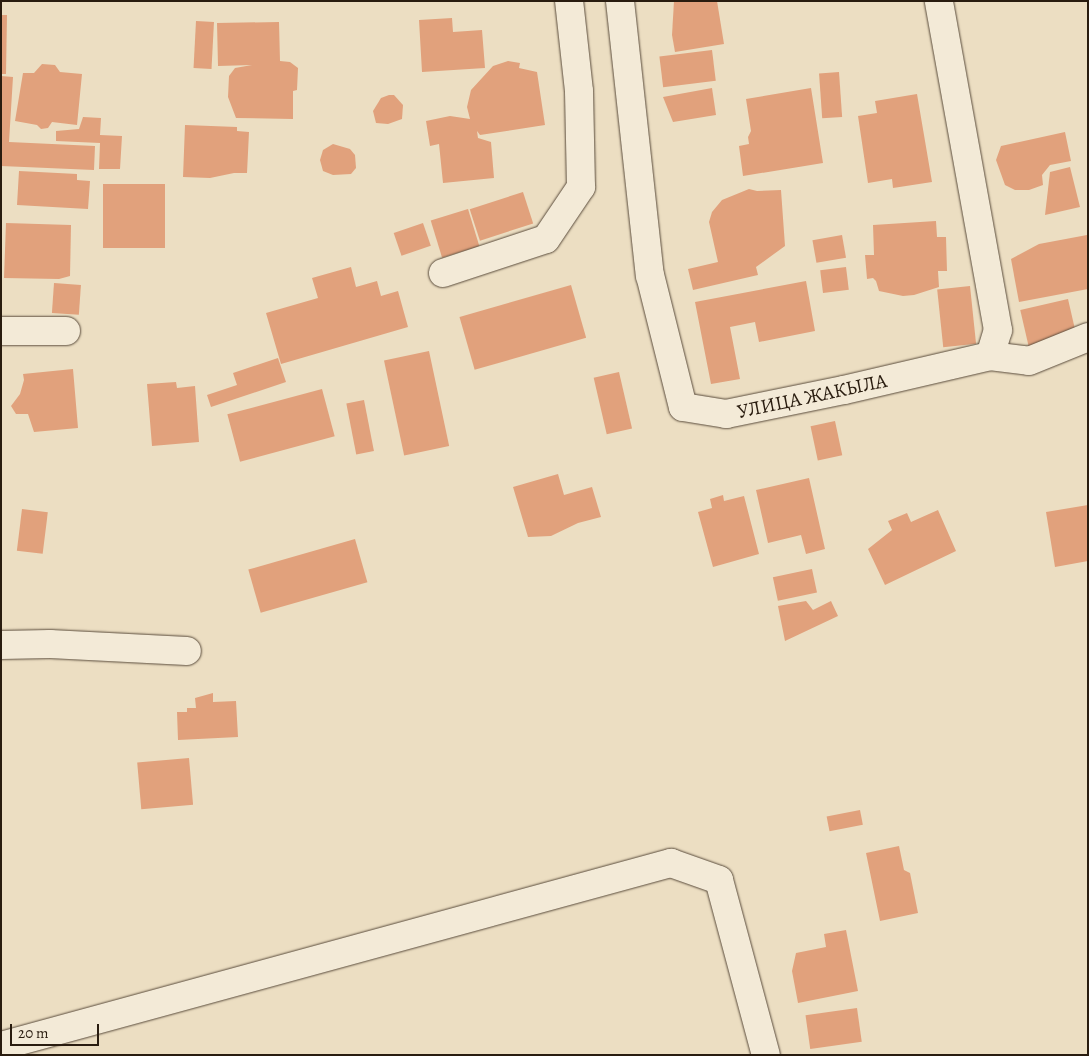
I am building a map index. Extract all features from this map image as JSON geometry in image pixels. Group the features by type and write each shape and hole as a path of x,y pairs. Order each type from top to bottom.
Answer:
{"street":[{"path":"443,273 546,239 581,187 579,92 569,1"},
{"name":"УЛИЦА ЖАКЫЛА","path":"620,1 650,275 683,407 726,414 844,390 990,356"},
{"path":"939,1 998,330 990,356 1029,361 1088,337"},
{"path":"1,331 66,331"},
{"path":"1,645 50,644 187,651"},
{"path":"1,1046 671,863 719,880 766,1055"}],"building":[{"path":"674,1 717,1 724,44 675,52 672,35"},
{"path":"1,15 7,15 6,74 1,74"},
{"path":"452,18 453,32 482,30 485,68 422,72 419,20"},
{"path":"196,21 214,22 212,69 194,68"},
{"path":"279,22 280,61 290,62 298,68 297,90 293,91 293,119 236,118 228,97 229,76 235,68 252,65 218,66 217,23"},
{"path":"712,50 716,81 663,87 659,56"},
{"path":"508,61 520,63 519,68 537,72 545,125 480,135 477,131 478,138 491,142 494,178 443,183 439,144 430,146 426,121 450,116 470,119 467,107 471,90 493,66"},
{"path":"42,64 55,65 60,72 82,74 77,125 52,122 48,128 41,129 37,125 15,121 23,73 34,73"},
{"path":"839,72 842,117 822,118 819,73"},
{"path":"1,76 13,77 9,142 95,146 94,170 1,166"},
{"path":"712,88 716,115 673,122 663,97"},
{"path":"811,88 823,163 743,176 739,146 749,144 748,137 751,131 746,99"},
{"path":"917,94 932,182 893,188 892,179 868,183 858,116 877,113 875,101"},
{"path":"394,95 403,105 402,119 388,124 376,123 373,111 381,98"},
{"path":"83,117 101,118 100,135 122,136 120,169 99,169 100,143 56,141 56,131 79,129"},
{"path":"185,125 237,127 237,131 249,132 247,173 234,173 210,178 183,177"},
{"path":"1065,132 1071,161 1050,165 1042,175 1043,185 1029,190 1015,190 1005,185 996,160 1001,146"},
{"path":"333,144 350,149 355,155 356,168 351,174 333,175 323,171 320,160 323,150"},
{"path":"1070,167 1080,207 1045,215 1050,172"},
{"path":"19,171 77,174 77,180 90,181 88,209 17,205"},
{"path":"103,184 165,184 165,248 103,248"},
{"path":"749,189 757,191 781,190 785,246 756,267 758,275 693,290 688,269 718,262 709,222 712,212 722,200"},
{"path":"523,192 533,223 480,241 470,209"},
{"path":"468,209 479,246 442,258 431,220"},
{"path":"936,221 937,237 946,237 947,271 938,271 939,287 914,295 903,296 879,291 873,278 867,279 865,255 874,255 873,225"},
{"path":"6,223 71,225 70,276 59,279 4,278"},
{"path":"423,223 431,246 402,256 394,233"},
{"path":"842,235 846,258 816,263 812,240"},
{"path":"1087,235 1088,289 1019,302 1011,259 1039,244"},
{"path":"351,267 356,287 377,281 381,296 398,291 408,327 281,364 266,313 318,298 312,278"},
{"path":"846,267 849,290 823,293 820,270"},
{"path":"806,281 815,331 759,342 755,322 730,327 740,379 711,384 695,302"},
{"path":"54,283 81,285 79,315 52,313"},
{"path":"571,285 586,338 475,370 459,317"},
{"path":"970,286 976,344 943,347 937,289"},
{"path":"1068,299 1077,338 1029,349 1020,310"},
{"path":"429,351 449,446 404,455 384,361"},
{"path":"278,358 286,382 211,407 207,395 237,385 233,373"},
{"path":"73,369 78,428 34,432 28,414 16,414 11,406 20,394 24,380 23,374"},
{"path":"619,372 632,429 607,434 594,378"},
{"path":"176,382 177,388 195,386 199,442 152,446 147,384"},
{"path":"322,389 335,436 240,462 227,414"},
{"path":"364,400 374,451 356,454 346,403"},
{"path":"835,421 842,455 818,460 811,426"},
{"path":"558,474 564,495 592,487 601,517 578,523 551,536 528,537 513,487"},
{"path":"809,478 825,549 806,554 801,535 768,543 756,490"},
{"path":"723,495 724,501 744,496 759,554 713,567 698,512 712,508 710,499"},
{"path":"1088,505 1088,561 1055,567 1046,512"},
{"path":"22,509 48,512 43,554 17,551"},
{"path":"938,510 956,551 885,585 868,549 892,530 888,521 907,513 911,522"},
{"path":"355,539 367,582 261,613 248,570"},
{"path":"812,569 817,592 778,601 773,577"},
{"path":"806,601 813,610 831,601 838,616 785,641 778,606"},
{"path":"213,693 213,702 236,701 238,737 178,740 177,712 187,712 187,708 196,708 195,698"},
{"path":"189,758 193,805 141,809 137,763"},
{"path":"860,810 863,825 829,831 827,816"},
{"path":"899,846 904,870 910,873 918,913 880,921 866,853"},
{"path":"846,930 858,991 798,1003 792,971 796,953 826,947 824,934"},
{"path":"857,1008 862,1042 810,1049 806,1015"}]}
